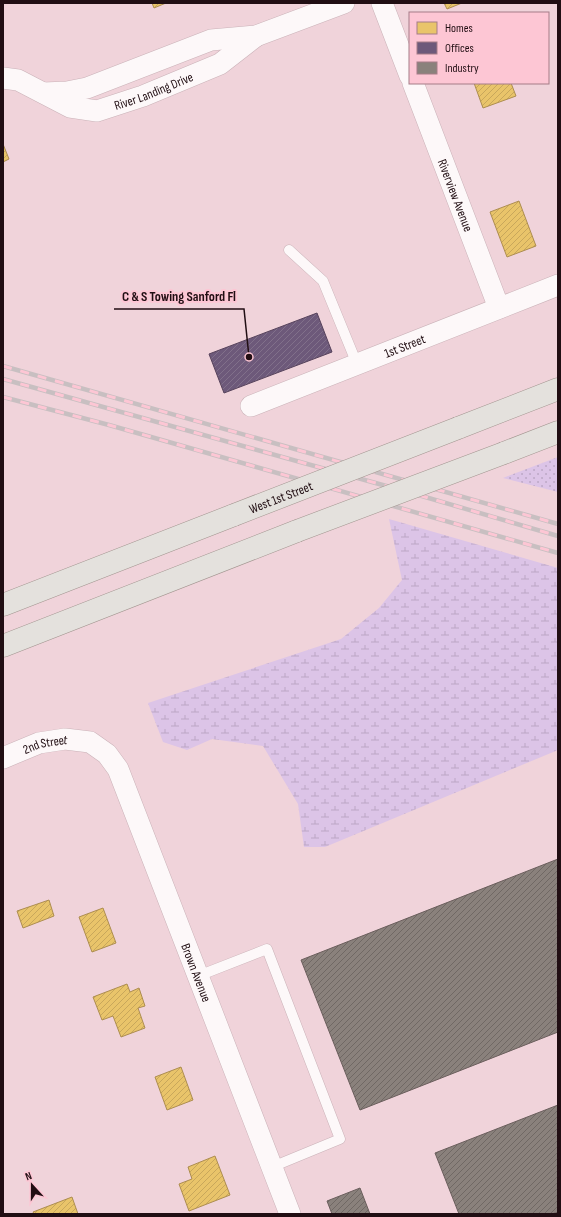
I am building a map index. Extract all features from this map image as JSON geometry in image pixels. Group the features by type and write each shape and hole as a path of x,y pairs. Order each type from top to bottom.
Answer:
{"main road":[{"name":"West 1st Street","path":"3,605 558,389"},
{"path":"3,646 297,531 558,432"}],"street":[{"name":"River Landing Drive","path":"44,93 67,92 87,88 211,40 256,36 344,3"},
{"path":"382,3 409,73"},
{"name":"River Landing Drive","path":"3,78 18,80 70,107 97,111 142,96 220,64 256,36"},
{"path":"132,70 142,96"},
{"name":"Riverview Avenue","path":"413,84 499,308"},
{"name":"1st Street","path":"252,406 558,285"},
{"name":"2nd Street","path":"3,758 39,743 65,739 90,742"},
{"name":"Brown Avenue","path":"90,742 107,754 118,769 290,1214"}],"lane":[{"path":"289,250 323,281 357,364"},
{"path":"198,976 267,949 318,1080 340,1139 272,1167"}],"green space":[{"path":"558,457 558,492 503,478"},
{"path":"389,519 558,568 558,750 325,847 304,847 298,804 263,746 212,739 187,750 163,742 148,703 341,639 379,608 402,580"}],"building: Homes":[{"path":"152,3 166,3 154,8"},
{"path":"444,3 462,3 447,9"},
{"path":"474,84 511,84 516,96 483,108"},
{"path":"3,144 9,159 3,162"},
{"path":"519,201 536,246 507,257 490,212"},
{"path":"49,900 54,916 23,928 17,911"},
{"path":"103,908 116,943 92,952 79,917"},
{"path":"127,984 130,992 139,988 145,1006 138,1008 145,1028 121,1037 113,1016 102,1020 93,997"},
{"path":"181,1067 193,1100 167,1110 155,1077"},
{"path":"215,1156 230,1195 189,1211 179,1184 192,1179 188,1167"},
{"path":"72,1197 78,1214 34,1214 33,1212"}],"building: Offices":[{"path":"317,313 332,352 224,393 209,354"}],"building: Industry":[{"path":"558,859 558,1032 360,1110 301,960"},
{"path":"558,1105 558,1212 552,1214 459,1214 435,1153"},
{"path":"360,1188 370,1214 332,1214 327,1201"}],"railway":[{"path":"3,366 558,524"},
{"path":"3,379 415,494 558,536"},
{"path":"3,397 109,425 558,553"}],"place":[{"name":"C & S Towing Sanford Fl","path":"249,357"}]}
